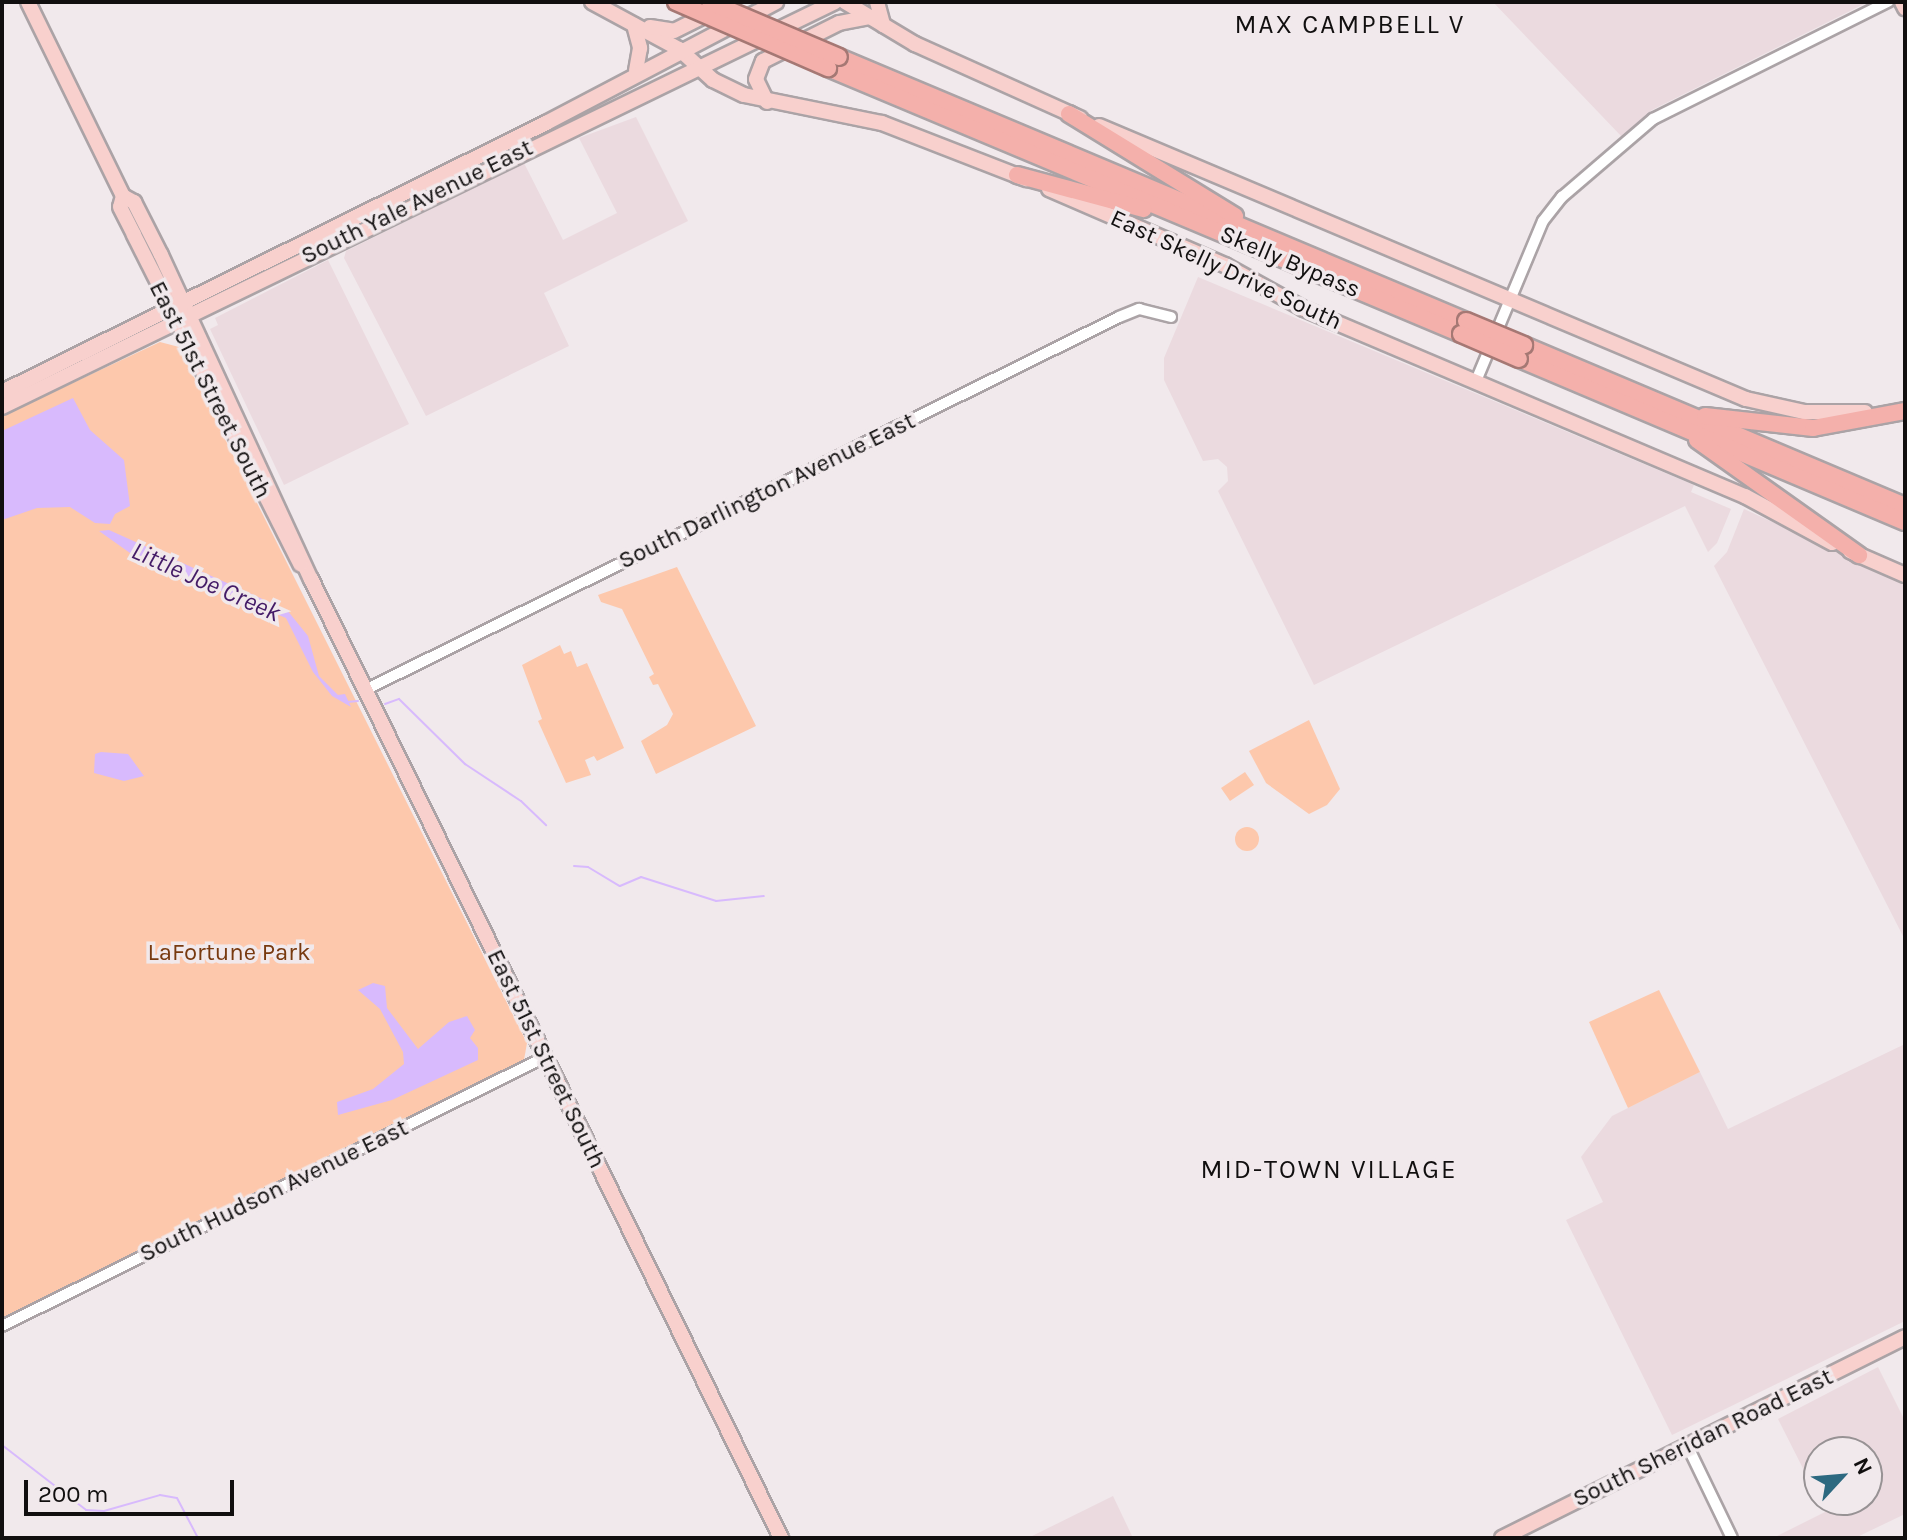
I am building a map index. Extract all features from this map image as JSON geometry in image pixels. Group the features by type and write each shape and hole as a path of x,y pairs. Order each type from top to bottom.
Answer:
{"highway":[{"name":"Skelly Bypass","path":"676,2 834,62 1259,234 1464,328"},
{"name":"Skelly Bypass","path":"710,2 834,62 1200,224 1522,352 1680,419 1905,522"},
{"path":"1069,114 1195,188 1259,234"},
{"path":"1017,175 1200,224"},
{"path":"1680,419 1813,428 1905,408"},
{"name":"Skelly Bypass","path":"1680,419 1905,506"},
{"path":"1680,419 1859,555"}],"main road":[{"name":"East 51st Street South","path":"28,2 123,196 134,202 187,308 311,579 781,1538"},
{"name":"East Skelly Drive South","path":"592,2 679,49 732,90 767,102 882,123 1017,175 1225,265 1304,309 1745,496 1859,555 1905,575"},
{"path":"630,22 674,31 732,2"},
{"name":"South Yale Avenue East","path":"570,119 636,71 776,2"},
{"name":"South Yale Avenue East","path":"2,392 187,308 570,119 701,69 835,2"},
{"path":"845,2 877,21 1069,114 1510,300 1774,407 1837,414 1905,408"},
{"path":"877,2 877,21"},
{"path":"1902,2 1905,8"},
{"path":"767,102 756,79 763,61 839,23 877,21"},
{"path":"630,22 640,48 636,71"},
{"name":"East 51st Street South","path":"123,196 120,207 172,315 273,515 311,579"},
{"name":"South Yale Avenue East","path":"2,407 172,315"},
{"name":"South Sheridan Road East","path":"1502,1538 1905,1337"}],"street":[{"path":"1476,381 1547,214 1646,124 1888,2"},
{"name":"South Darlington Avenue East","path":"365,690 1119,317 1139,309 1171,317"},
{"name":"South Hudson Avenue East","path":"2,1326 545,1057"},
{"path":"1687,1445 1732,1538"}],"shaded area":[{"path":"1493,2 1868,2 1652,110 1622,137"},
{"path":"636,117 688,221 544,293 569,346 426,416 344,258 346,251 524,163 563,240 617,213 579,138"},
{"path":"328,260 409,424 284,485 210,329 218,325 215,318"},
{"path":"1198,277 1694,485 1691,492 1731,509 1717,543 1708,552 1685,506 1314,685 1218,491 1228,481 1227,467 1218,459 1203,461 1164,380 1164,358"},
{"path":"1744,509 1905,583 1905,940 1714,566 1727,552"},
{"path":"1905,1044 1905,1321 1672,1435 1566,1220 1603,1202 1581,1157 1612,1116 1700,1072 1728,1129"},
{"path":"1878,1367 1905,1421 1905,1514 1855,1538 1773,1538 1817,1516 1883,1516 1883,1436 1803,1436 1803,1468 1778,1419"},
{"path":"1113,1496 1133,1538 1028,1538"}],"green space":[{"name":"LaFortune Park","path":"160,342 179,347 527,1043 524,1060 2,1318 2,416"},
{"path":"677,567 756,726 656,774 641,741 667,725 673,714 658,684 653,685 649,677 654,674 622,609 601,602 598,595"},
{"path":"560,645 564,654 571,651 577,667 587,663 624,748 597,761 594,756 585,760 591,775 566,783 538,721 542,719 522,665"},
{"path":"1309,720 1340,789 1327,805 1309,814 1266,783 1249,751"},
{"path":"1245,772 1254,785 1230,801 1221,788"},
{"path":"1247,827 1256,830 1259,839 1256,848 1247,851 1238,848 1235,839 1238,830"},
{"path":"1659,990 1700,1072 1628,1108 1589,1022"}],"water":[{"path":"73,398 90,430 124,460 130,506 115,514 110,524 95,523 70,507 37,508 2,520 2,431"},
{"path":"109,530 287,610 308,636 319,676 338,695 345,694 351,707 332,696 313,672 286,618 130,553 99,531"},
{"path":"95,754 128,754 144,776 124,781 94,773"},
{"path":"373,983 385,986 387,1008 418,1049 449,1022 467,1016 475,1030 470,1038 478,1048 478,1060 392,1100 338,1115 337,1102 373,1089 404,1064 403,1052 380,1009 358,990"}],"waterway":[{"name":"Little Joe Creek","path":"385,704 399,699 465,764 521,801 546,825"},
{"name":"Little Joe Creek","path":"347,702 358,701"},
{"name":"Little Joe Creek","path":"574,866 588,867 620,886 641,877 716,901 764,896"},
{"name":"Little Joe Creek","path":"2,1445 86,1510 104,1511 160,1495 177,1498 198,1538"}],"district":[{"name":"MAX CAMPBELL V","path":"1350,25"},
{"name":"MID-TOWN VILLAGE","path":"1329,1170"}]}
